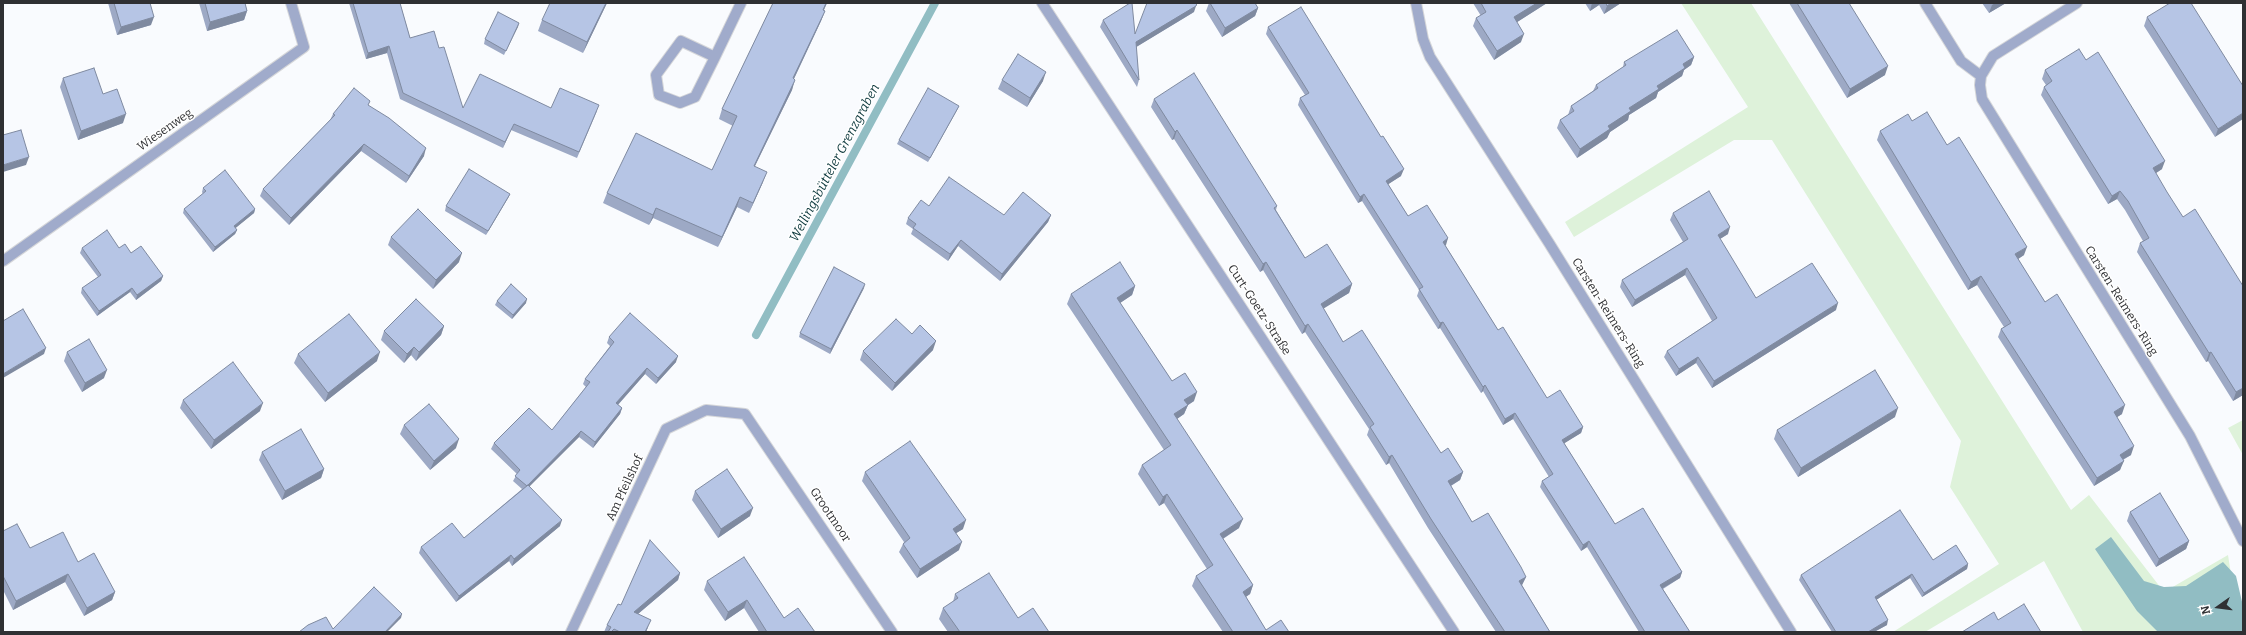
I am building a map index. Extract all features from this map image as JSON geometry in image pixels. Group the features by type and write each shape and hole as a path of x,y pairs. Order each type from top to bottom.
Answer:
{"street":[{"name":"Wiesenweg","path":"3,262 304,47 291,3"},
{"path":"715,57 681,41 656,75 659,95 680,104 695,97 715,57 741,3"},
{"name":"Curt-Goetz-Straße","path":"1042,3 1454,632"},
{"name":"Carsten-Reimers-Ring","path":"1416,3 1419,21 1430,57 1557,256 1791,632"},
{"path":"1925,3 1962,61 1981,76 1989,61 1998,52 2077,3"},
{"name":"Carsten-Reimers-Ring","path":"1981,76 1980,92 1985,107 2190,436 2243,541"},
{"name":"Am Pfeilshof","path":"571,632 666,429 706,410 745,414"},
{"name":"Grootmoor","path":"745,414 892,632"}],"green space":[{"path":"1681,3 1751,3 2071,510 2089,495 2164,592 2228,555 2240,632 2083,632 2044,561 1925,632 1893,632 1999,564 1950,487 1961,441 1772,140 1734,140 1574,237 1565,222 1748,107"},
{"path":"2243,420 2243,455 2228,428"}],"water":[{"path":"2111,537 2144,581 2164,587 2186,586 2223,562 2236,576 2243,606 2243,632 2158,632 2137,611 2095,549"}],"building":[{"path":"114,3 150,3 154,17 121,27"},
{"path":"205,3 245,3 247,11 210,22"},
{"path":"353,3 400,3 410,38 434,31 439,48 444,47 463,108 480,74 551,108 560,88 599,105 579,152 514,124 505,142 403,93 389,46 368,53"},
{"path":"550,3 606,3 587,42 542,20"},
{"path":"773,3 826,3 823,10 825,11 793,78 795,80 754,166 767,172 753,203 740,197 722,237 656,208 653,215 607,193 636,133 712,170 737,116 722,109"},
{"path":"1132,3 1135,34 1147,3 1197,3 1196,6 1136,42 1139,80 1103,20"},
{"path":"1210,3 1255,3 1258,8 1225,28"},
{"path":"1481,3 1537,3 1514,17 1524,34 1497,51 1476,18 1486,12"},
{"path":"1797,3 1849,3 1888,66 1850,89"},
{"path":"2170,3 2191,3 2243,86 2243,113 2218,129 2147,17"},
{"path":"1301,7 1381,137 1383,136 1404,169 1386,181 1408,216 1427,205 1448,238 1443,242 1498,330 1503,327 1547,398 1560,390 1583,427 1562,440 1615,524 1643,508 1682,572 1660,585 1690,632 1645,632 1589,541 1583,545 1542,481 1553,474 1515,413 1505,419 1485,385 1483,387 1443,322 1440,323 1419,289 1423,287 1364,194 1360,197 1300,98 1309,93 1268,27"},
{"path":"498,12 519,23 506,51 485,39"},
{"path":"1677,30 1694,57 1683,64 1685,68 1657,86 1659,89 1629,108 1631,111 1608,126 1610,129 1580,149 1560,120 1574,111 1571,106 1598,88 1596,85 1626,65 1624,62"},
{"path":"2079,49 2086,60 2098,52 2165,161 2153,168 2167,192 2183,217 2195,209 2243,286 2243,388 2236,392 2211,352 2209,353 2140,243 2149,238 2128,201 2120,191 2112,196 2044,87 2052,81 2045,70"},
{"path":"1018,54 1046,72 1030,98 1002,80"},
{"path":"94,68 103,94 117,89 126,114 81,131 63,78"},
{"path":"1194,73 1277,206 1274,208 1305,258 1327,244 1352,284 1321,304 1343,342 1362,330 1441,453 1448,448 1463,472 1448,481 1472,522 1488,513 1521,567 1526,577 1519,581 1550,632 1505,632 1431,519 1392,455 1389,457 1370,427 1374,424 1308,324 1305,326 1266,262 1263,264 1177,130 1175,132 1154,99"},
{"path":"354,88 370,101 368,105 389,118 426,148 409,176 364,144 291,218 263,189 335,115 333,114"},
{"path":"928,88 959,106 930,158 899,140"},
{"path":"1927,112 1947,145 1959,137 2027,247 2015,254 2045,302 2057,294 2125,405 2114,412 2134,446 2120,455 2124,461 2097,478 2001,329 2011,323 1981,276 1971,282 1880,131 1908,114 1912,121"},
{"path":"21,130 29,157 3,165 3,135"},
{"path":"469,169 510,194 488,231 446,206"},
{"path":"225,170 255,209 234,226 237,230 215,247 184,209 206,191 203,188"},
{"path":"949,177 1004,215 1023,192 1051,215 1002,274 961,240 950,254 913,228 916,224 908,218 921,200 929,206"},
{"path":"1709,191 1730,227 1718,235 1756,298 1812,263 1838,303 1714,381 1698,357 1679,369 1667,351 1717,318 1687,268 1635,300 1622,280 1688,239 1673,213"},
{"path":"418,209 462,253 436,280 391,237"},
{"path":"107,230 119,248 125,244 131,253 141,246 163,276 137,295 132,288 99,311 82,288 101,275 82,248"},
{"path":"1120,262 1135,286 1117,298 1172,381 1185,373 1197,392 1184,400 1188,405 1174,414 1243,519 1220,534 1253,585 1243,592 1266,630 1281,620 1289,632 1233,632 1196,576 1213,565 1167,494 1163,497 1142,465 1171,445 1071,294"},
{"path":"834,267 865,284 831,349 800,333"},
{"path":"511,284 527,299 513,315 497,301"},
{"path":"416,299 444,326 419,352 414,347 407,354 384,331"},
{"path":"23,309 46,348 3,374 3,321"},
{"path":"630,313 678,356 658,378 647,368 616,403 622,408 595,442 581,431 527,486 515,476 520,470 494,443 529,408 552,430 590,382 585,379 614,342 609,337"},
{"path":"349,314 380,352 328,393 298,354"},
{"path":"896,319 912,334 920,325 936,341 895,383 863,351"},
{"path":"89,339 107,370 85,383 67,352"},
{"path":"233,362 263,403 214,440 183,400"},
{"path":"1875,370 1898,408 1801,468 1777,430"},
{"path":"429,404 459,439 434,461 404,425"},
{"path":"301,429 324,469 285,491 262,452"},
{"path":"910,441 966,520 953,529 962,542 920,569 903,544 910,538 865,472"},
{"path":"727,469 753,508 721,529 695,491"},
{"path":"528,485 562,520 514,559 511,555 459,596 421,547 452,523 464,538"},
{"path":"2160,493 2189,541 2159,559 2130,512"},
{"path":"1900,510 1933,560 1956,545 1968,564 1924,593 1912,574 1875,597 1888,620 1868,632 1836,632 1801,575"},
{"path":"17,524 30,548 63,532 78,562 94,553 115,592 87,608 68,574 16,601 3,576 3,531"},
{"path":"650,540 680,573 634,612 651,620 645,632 620,632 614,629 611,632 608,632 611,627 607,625 618,604 621,605"},
{"path":"744,557 784,618 798,608 815,632 767,632 747,600 728,612 707,581"},
{"path":"989,573 1018,618 1033,608 1049,632 960,632 943,608 958,598 955,594"},
{"path":"374,587 402,614 385,632 299,632 308,625 326,617 333,629"},
{"path":"2024,604 2041,632 1962,632 1994,612 1998,620"}],"waterway":[{"name":"Wellingsbütteler Grenzgraben","path":"756,335 935,3"}]}
